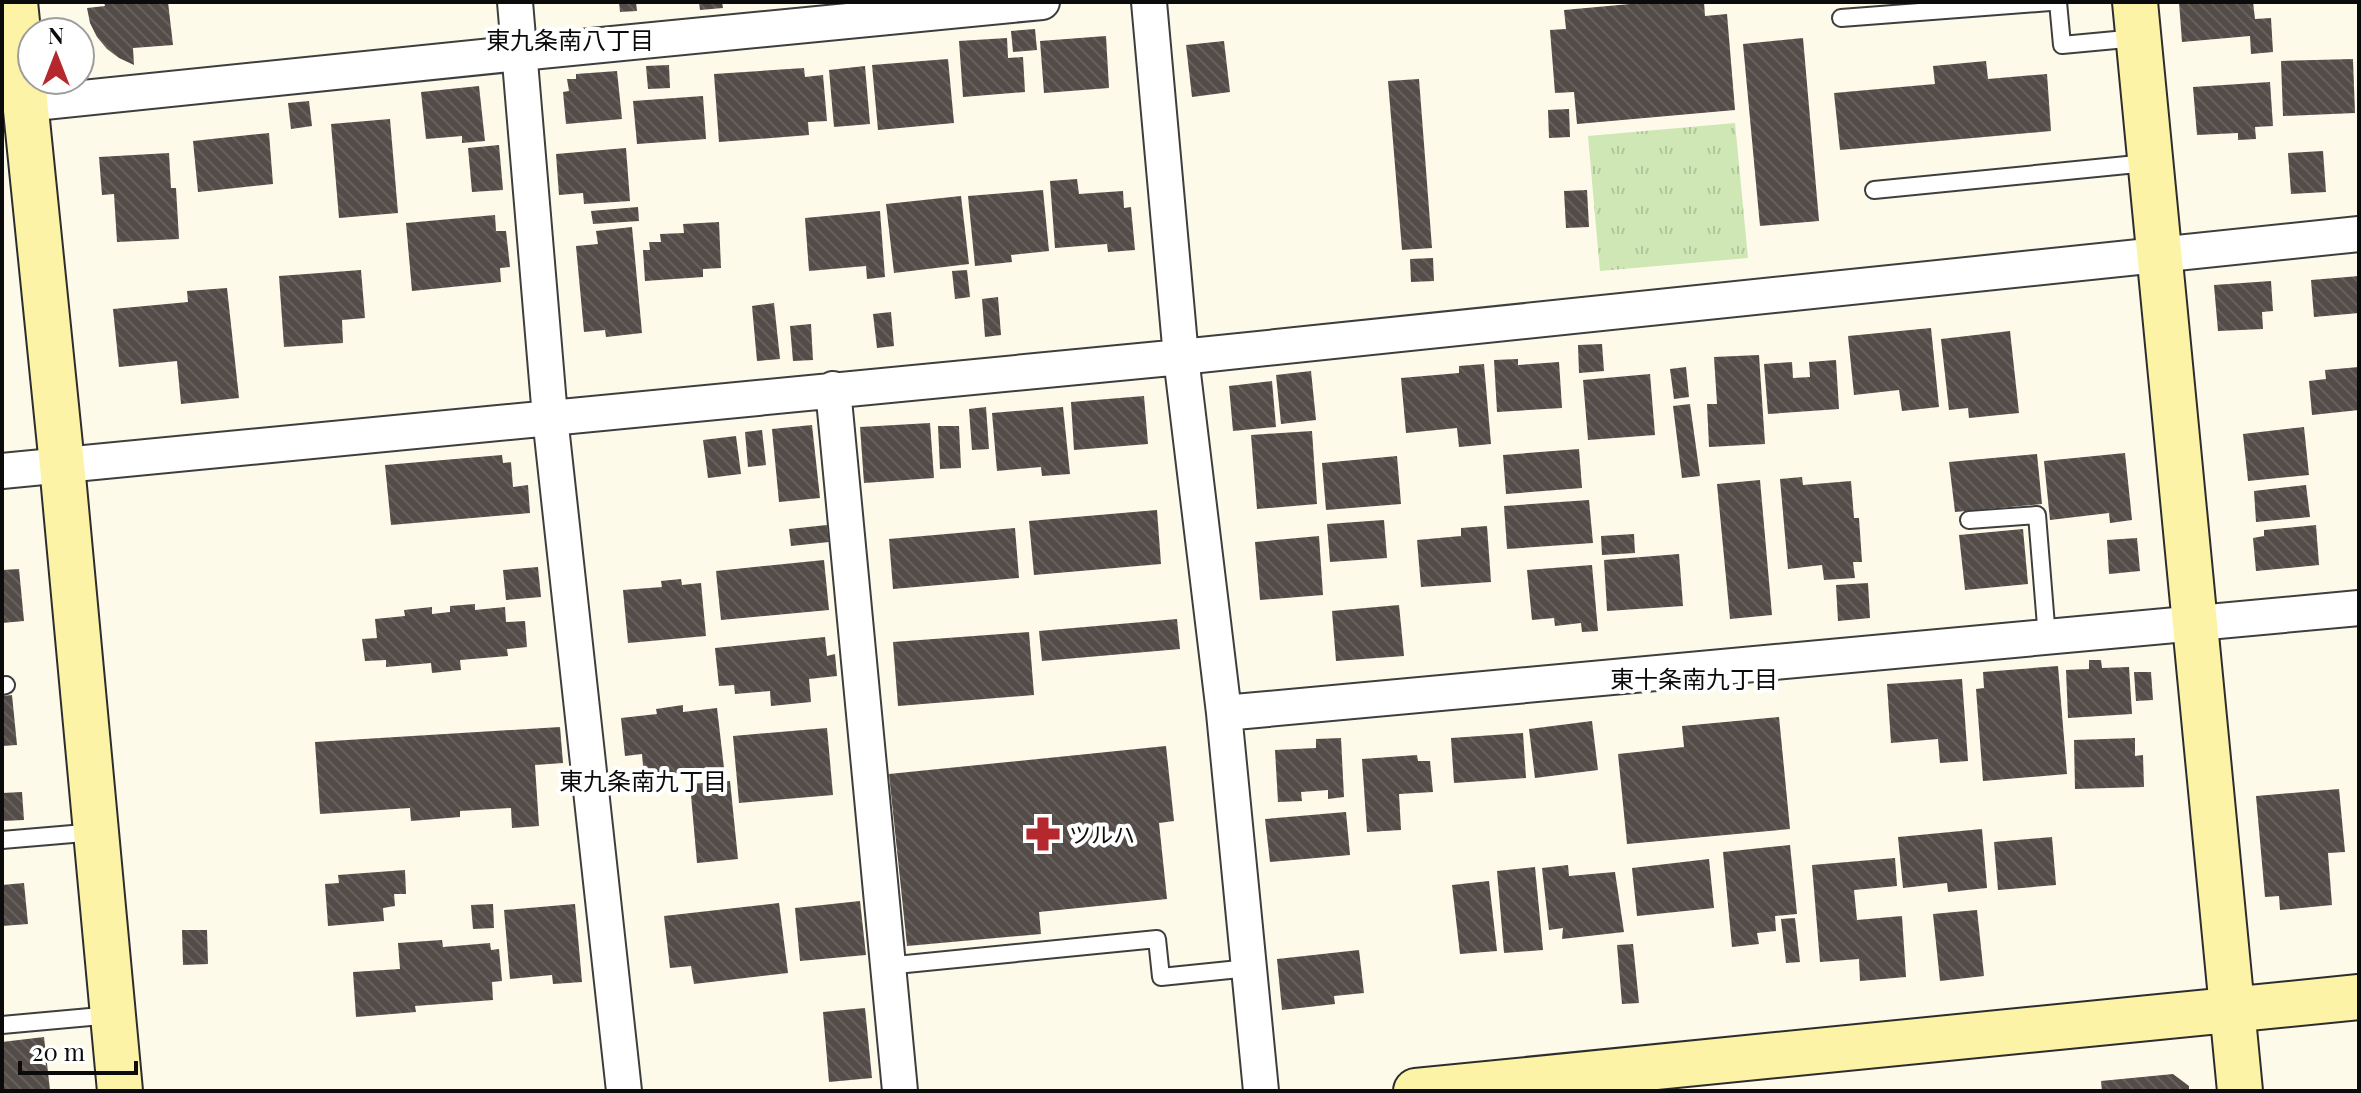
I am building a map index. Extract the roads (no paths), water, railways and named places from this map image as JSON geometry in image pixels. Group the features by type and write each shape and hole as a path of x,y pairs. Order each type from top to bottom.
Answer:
{"street":[{"path":"15,2 120,1091"},
{"path":"515,2 550,417 624,1091"},
{"path":"25,104 1042,2"},
{"path":"1149,2 1181,357 1224,713 1261,1091"},
{"path":"2137,20 2240,1091"},
{"path":"2,471 1181,357 2359,234"},
{"path":"833,389 900,1091"},
{"path":"1224,713 2359,608"},
{"path":"1416,1091 2359,997"}],"lane":[{"path":"1841,18 2050,2"},
{"path":"2058,2 2062,45 2137,20"},
{"path":"1874,190 2151,162"},
{"path":"1969,520 2037,515 2047,638"},
{"path":"2,840 96,832"},
{"path":"886,966 1157,939 1161,977 1249,968"},
{"path":"2,1025 113,1015"}],"place":[{"name":"ツルハ","path":"1043,834"}],"district":[{"name":"東九条南八丁目","path":"570,39"},
{"name":"東十条南九丁目","path":"1694,678"},
{"name":"東九条南九丁目","path":"643,780"}]}
